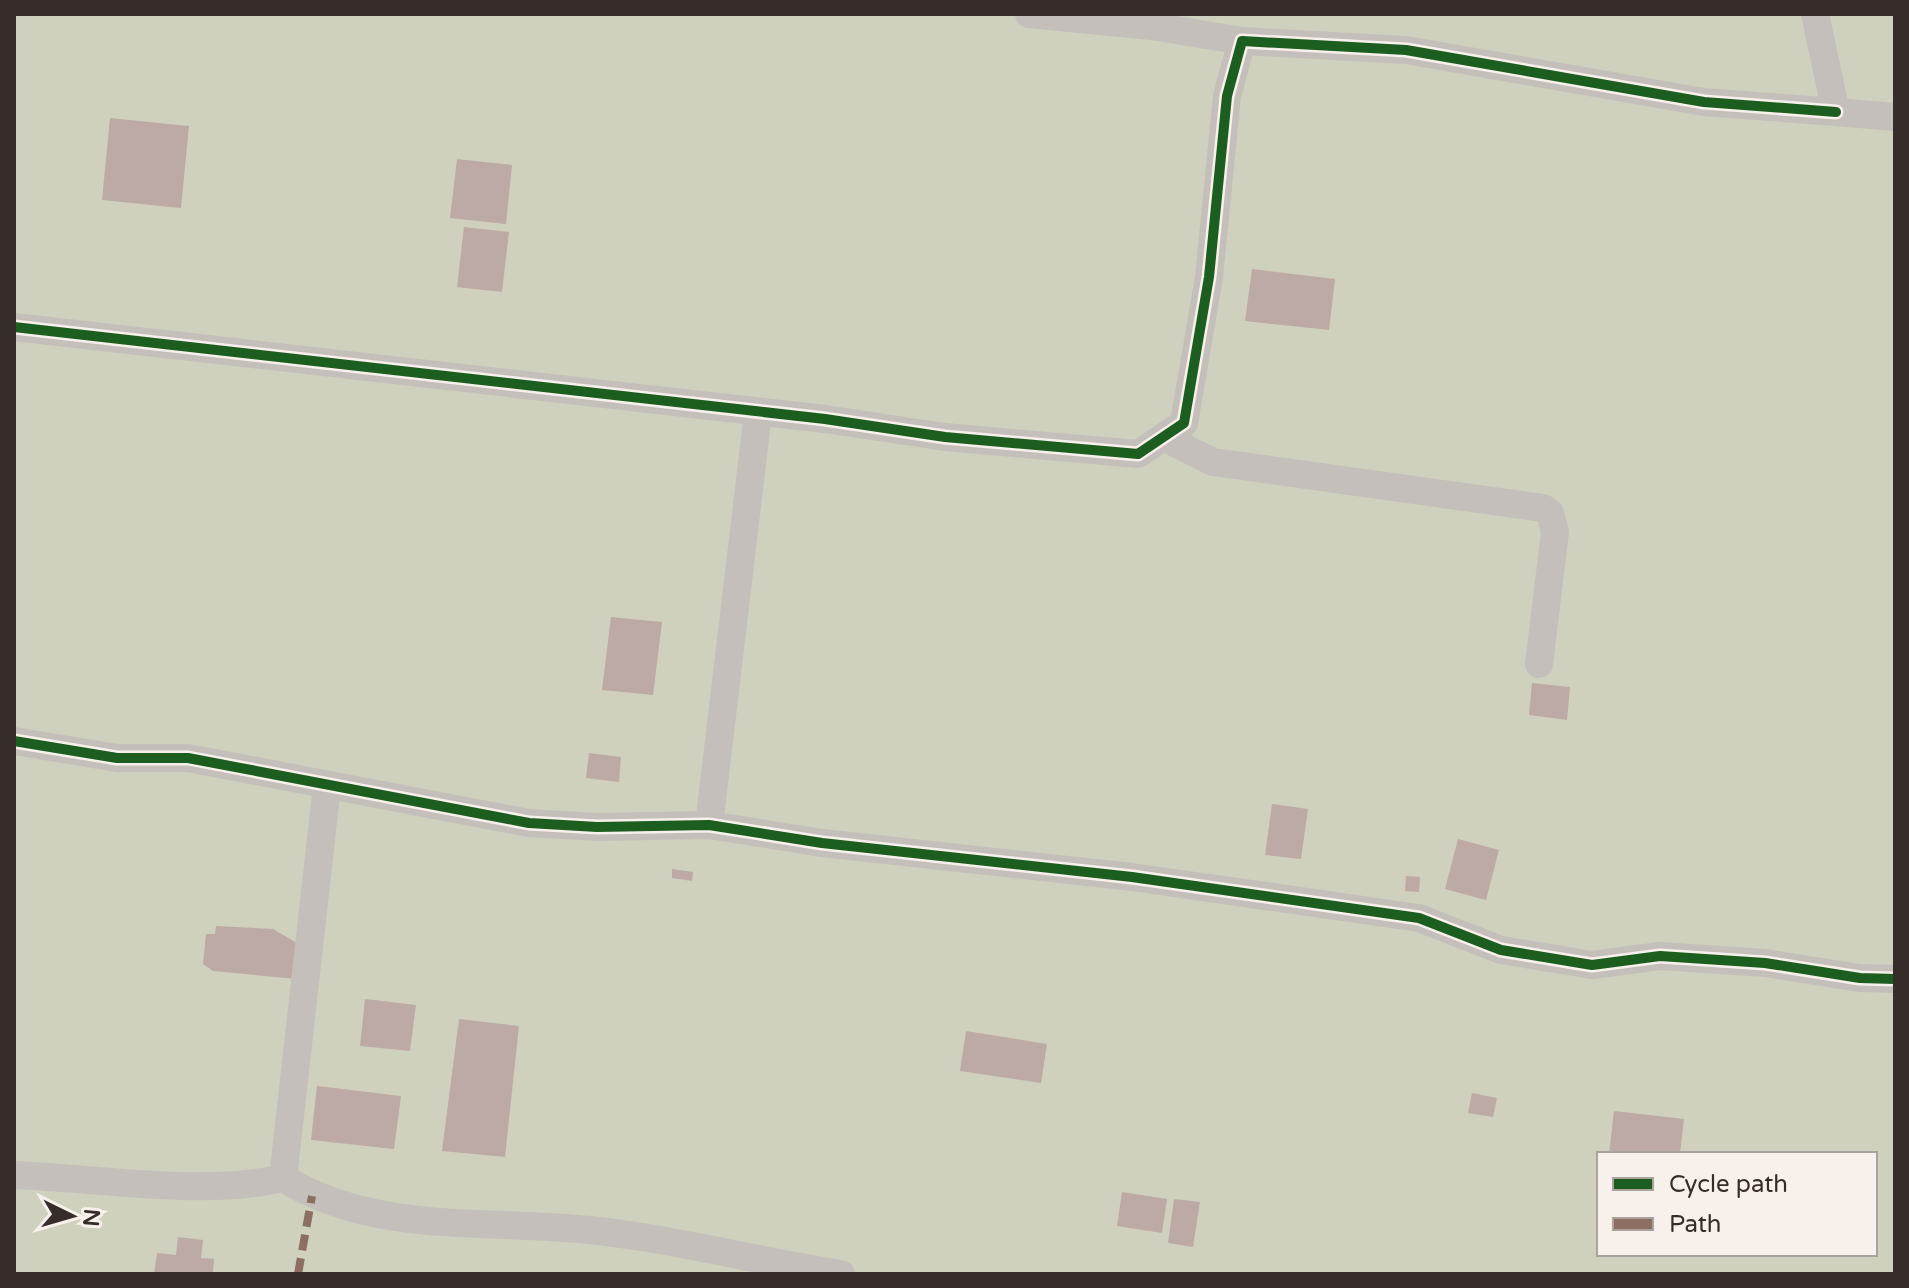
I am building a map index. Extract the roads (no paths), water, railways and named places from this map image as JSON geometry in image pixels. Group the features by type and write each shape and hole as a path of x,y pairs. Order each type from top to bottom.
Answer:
{"street":[{"path":"1029,14 1152,26 1242,41 1406,50 1704,102 1895,117"},
{"path":"1815,14 1836,112"},
{"path":"14,327 945,437 1138,454 1184,423 1209,277 1227,96 1242,41"},
{"path":"709,825 758,413"},
{"path":"1163,437 1213,462 1543,508 1550,513 1555,532 1539,664"},
{"path":"14,741 117,758 188,758 529,823 597,827 709,825 822,843 1132,877 1419,918 1501,950 1592,965 1660,956 1765,963 1860,978 1895,979"},
{"path":"283,1178 327,786"},
{"path":"14,1175 158,1184 259,1184 283,1178 312,1196 415,1222 590,1230 841,1274"}]}
